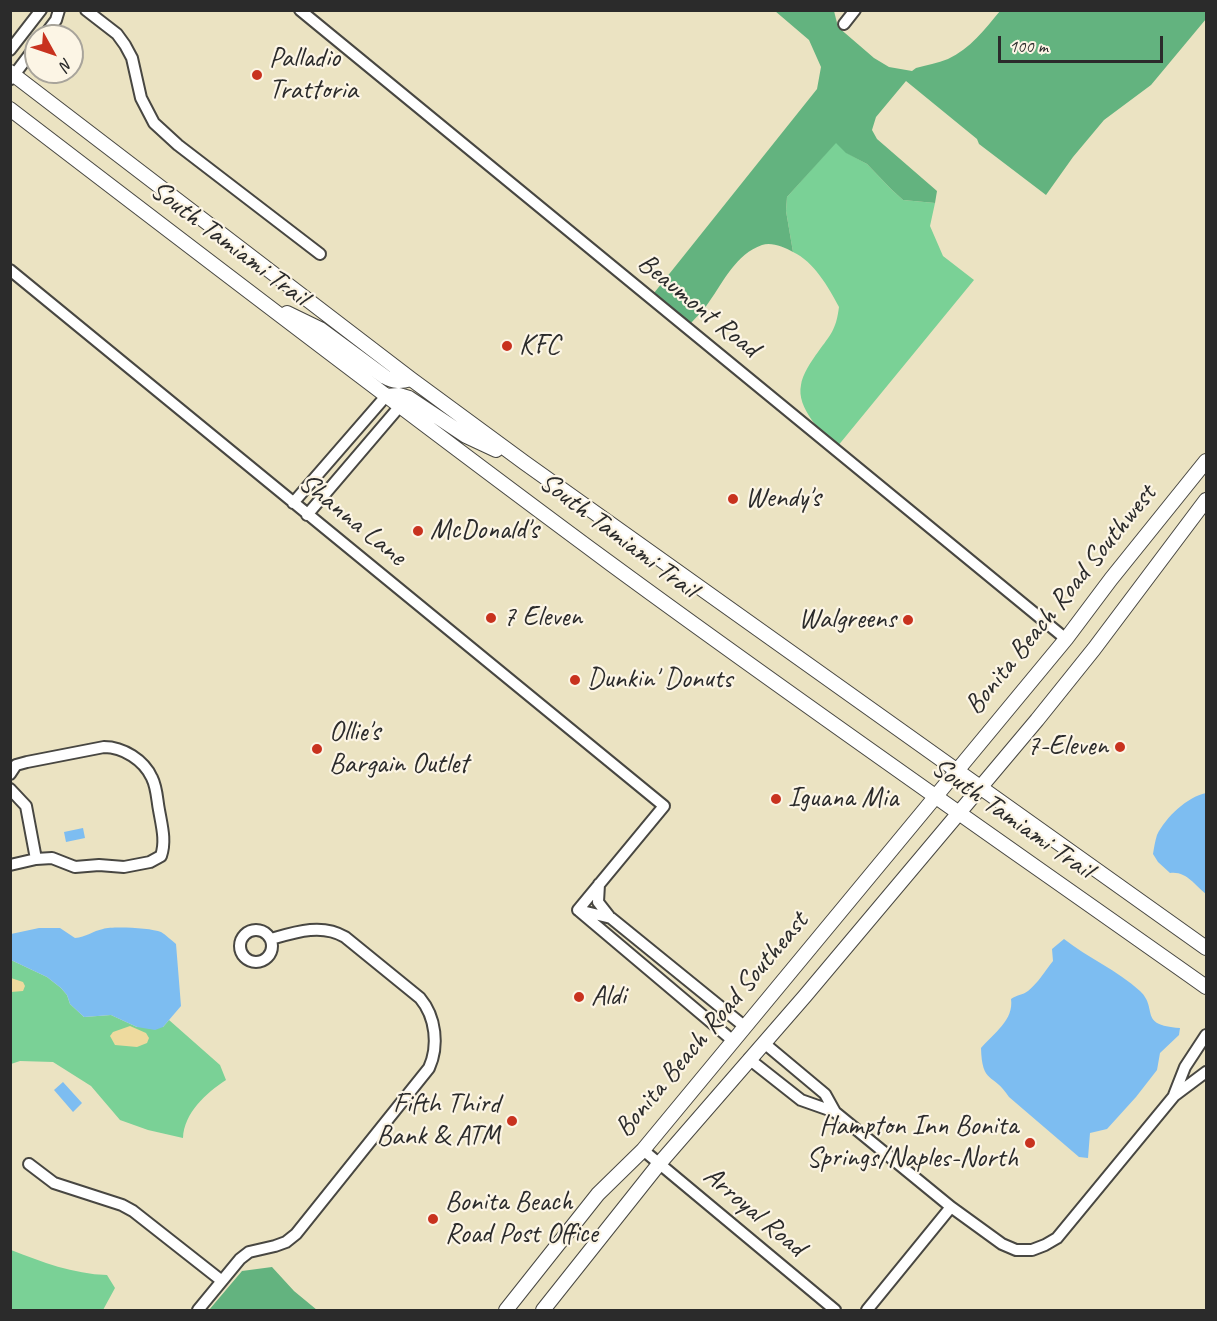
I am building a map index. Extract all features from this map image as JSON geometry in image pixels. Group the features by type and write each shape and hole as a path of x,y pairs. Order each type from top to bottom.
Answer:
{"main road":[{"name":"South Tamiami Trail","path":"12,76 525,464 1206,948"},
{"name":"South Tamiami Trail","path":"10,109 386,396 729,650 1206,987"},
{"path":"256,297 320,330 385,377 393,381 411,380"},
{"path":"386,396 399,395 409,398 466,436 525,464"},
{"name":"Bonita Beach Road Southwest","path":"956,770 1066,639 1206,461"},
{"name":"Bonita Beach Road Southwest","path":"979,787 1094,649 1206,500"},
{"name":"Bonita Beach Road Southeast","path":"506,1311 598,1194 643,1150 956,770"},
{"name":"Bonita Beach Road Southeast","path":"543,1311 659,1164 765,1043 979,787"}],"street":[{"path":"10,50 41,10"},
{"path":"53,24 59,10"},
{"path":"86,10 117,34 125,45 132,58 141,98 154,123 178,145 320,254"},
{"name":"Beaumont Road","path":"300,10 1066,639"},
{"path":"844,24 855,10"},
{"path":"12,76 24,61"},
{"name":"Shanna Lane","path":"10,270 664,806 599,884"},
{"path":"292,503 386,396"},
{"path":"307,515 400,406"},
{"path":"10,774 16,765 104,747 115,747 127,752 146,769 153,780 165,844 161,856 150,862 124,867 99,865 75,867 51,858 10,865"},
{"path":"10,789 26,806 36,859"},
{"path":"599,884 598,902 611,918 744,1026"},
{"path":"578,910 599,884"},
{"path":"578,910 611,918"},
{"path":"578,910 732,1040"},
{"path":"198,1311 240,1259 249,1252 286,1242 296,1234 421,1077 434,1056 432,1020 428,1008 420,998 345,936 334,930 321,929 295,932 271,939"},
{"path":"1174,1096 1185,1067 1206,1035"},
{"path":"765,1043 825,1094 835,1112"},
{"path":"749,1059 801,1100 835,1112 951,1207 1002,1244 1016,1250 1032,1250 1045,1245 1066,1228 1174,1096 1206,1071"},
{"name":"Arroyal Road","path":"643,1150 835,1311"},
{"path":"29,1164 54,1183 122,1205 133,1211 222,1281"},
{"path":"867,1311 951,1207"}],"green space":[{"path":"1206,10 1206,19 1151,85 1104,120 1073,157 1046,195 979,144 977,139 906,81 876,117 872,130 877,139 937,191 935,203 903,200 867,164 846,153 836,143 787,197 786,211 793,252 770,244 753,249 731,269 707,305 691,323 654,293 817,89 821,67 809,40 775,11 834,11 838,27 874,58 889,67 912,71 956,55 977,38 1000,11"},
{"path":"836,142 847,153 867,164 903,200 935,203 930,226 943,256 974,280 837,447 824,435 806,411 800,394 803,377 832,331 839,307 814,268 793,252 786,211 787,197"},
{"path":"11,960 47,977 61,988 70,1004 84,1017 111,1015 137,1027 163,1027 169,1020 220,1065 226,1080 197,1104 187,1120 183,1138 148,1130 120,1120 91,1086 53,1062 20,1061 11,1064"},
{"path":"11,1250 70,1270 107,1275 115,1288 103,1310 11,1310"},
{"path":"272,1267 294,1291 317,1310 209,1310 242,1271"}],"sand":[{"path":"11,978 23,982 25,986 23,991 11,992"},
{"path":"130,1026 146,1033 149,1038 147,1043 137,1047 115,1045 110,1036 113,1032"}],"water":[{"path":"1206,793 1206,894 1186,876 1170,873 1153,854 1157,835 1171,815 1185,803"},
{"path":"83,828 85,838 66,842 64,832"},
{"path":"39,928 60,928 75,938 108,928 161,932 176,944 181,1006 163,1027 155,1030 137,1027 111,1015 84,1017 70,1004 61,988 47,977 11,960 11,934"},
{"path":"1064,939 1140,991 1148,1004 1153,1020 1180,1028 1179,1035 1160,1053 1157,1070 1136,1097 1107,1129 1090,1133 1088,1158 1079,1157 1009,1097 986,1073 982,1060 981,1048 1006,1020 1011,1007 1011,999 1026,992 1035,984 1053,961 1052,949"},
{"path":"63,1082 82,1103 73,1112 54,1090"}],"place":[{"name":"Palladio Trattoria","path":"257,75"},
{"name":"KFC","path":"507,346"},
{"name":"Wendy's","path":"733,499"},
{"name":"McDonald's","path":"418,531"},
{"name":"7 Eleven","path":"491,618"},
{"name":"Walgreens","path":"908,620"},
{"name":"Dunkin' Donuts","path":"575,680"},
{"name":"7-Eleven","path":"1120,747"},
{"name":"Ollie's Bargain Outlet","path":"317,749"},
{"name":"Iguana Mia","path":"776,799"},
{"name":"Aldi","path":"579,997"},
{"name":"Fifth Third Bank & ATM","path":"512,1121"},
{"name":"Hampton Inn Bonita Springs/Naples-North","path":"1030,1143"},
{"name":"Bonita Beach Road Post Office","path":"433,1219"}]}
